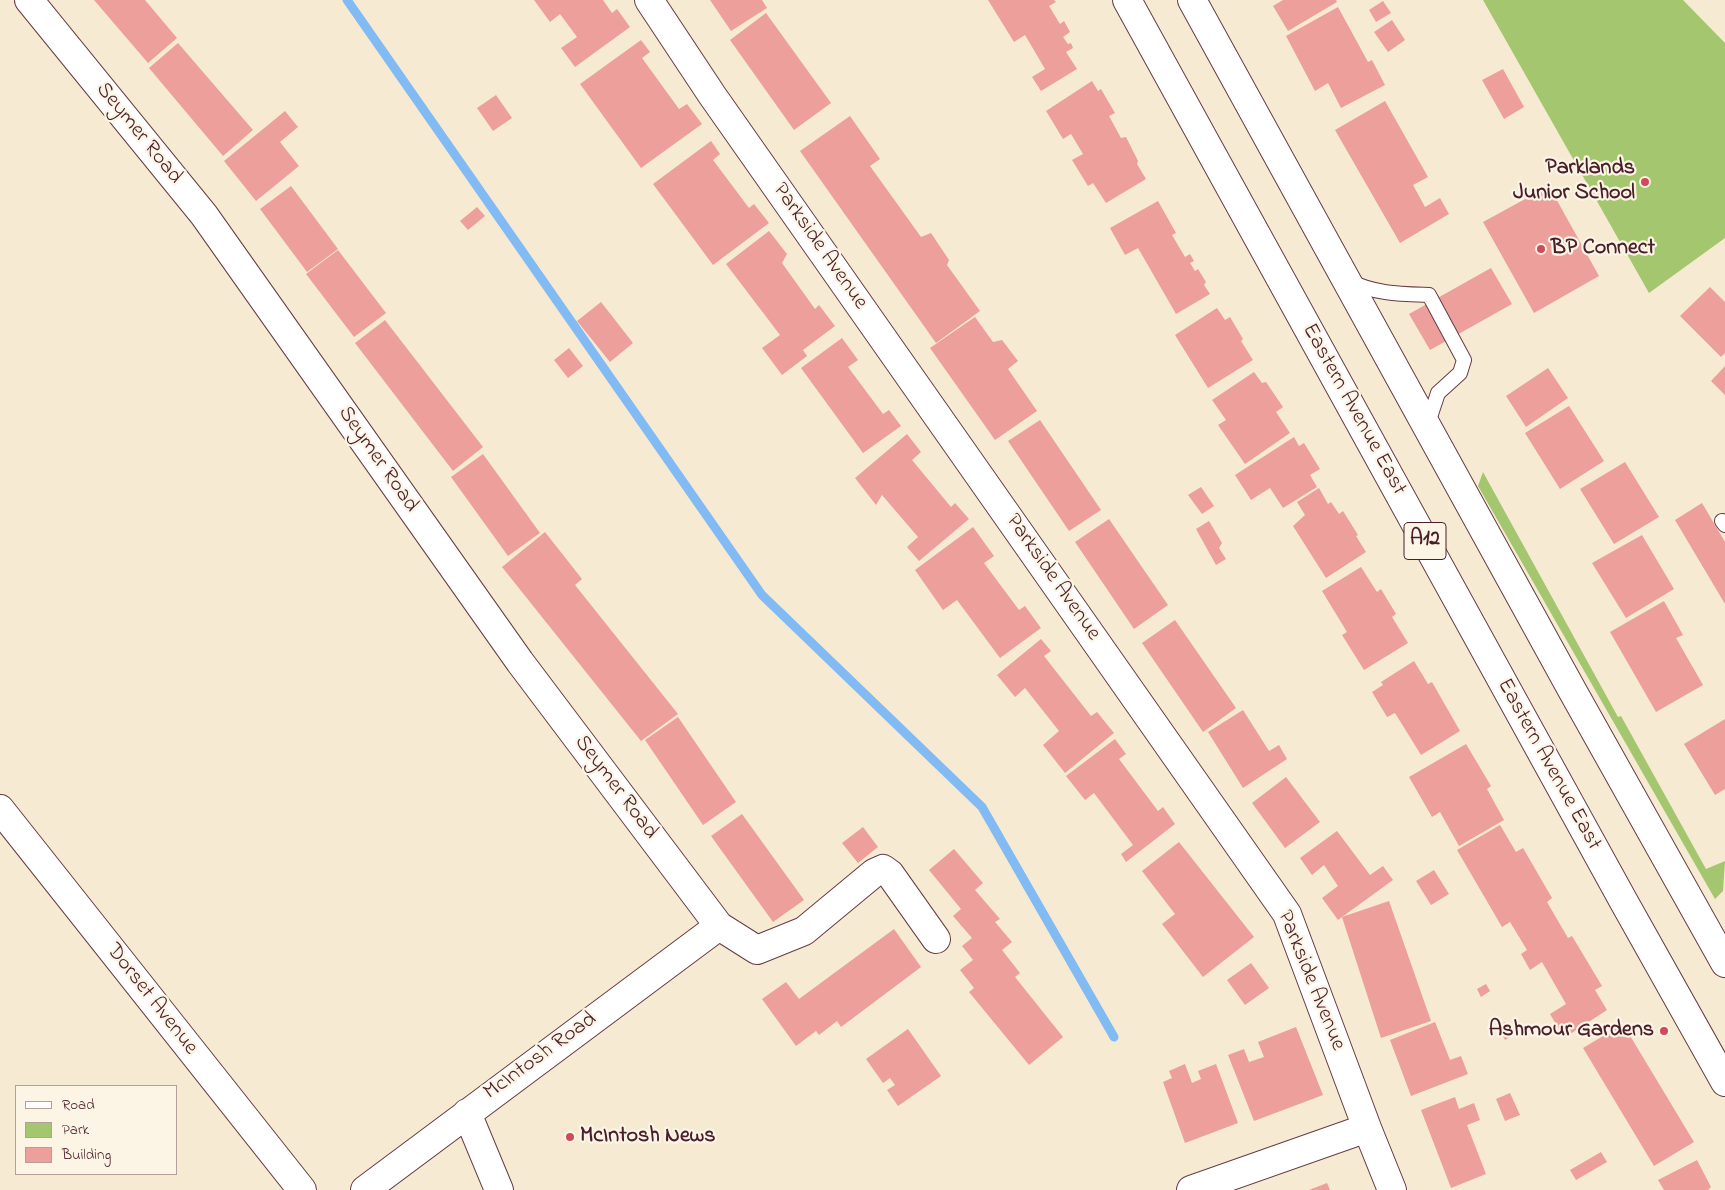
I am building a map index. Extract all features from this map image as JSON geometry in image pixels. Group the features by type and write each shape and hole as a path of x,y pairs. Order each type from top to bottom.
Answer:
{"main road":[{"name":"Seymer Road","path":"29,0 204,216 520,662 719,926"},
{"name":"Parkside Avenue","path":"649,0 744,140 1287,914 1392,1190"},
{"name":"Eastern Avenue East","path":"1127,0 1725,1082"},
{"name":"A12","path":"1192,0 1654,838 1725,963"},
{"name":"Dorset Avenue","path":"0,809 302,1190"},
{"path":"719,926 757,950 804,931 874,873 883,869 890,874 936,939"},
{"name":"McIntosh Road","path":"365,1190 719,926"},
{"path":"467,1113 499,1190"},
{"path":"1191,1190 1367,1128"}],"lane":[{"path":"1346,280 1361,287 1385,293 1429,295 1464,360 1460,373 1438,393 1427,426"}],"green space":[{"name":"Parklands Junior School","path":"1483,0 1683,0 1725,43 1725,238 1649,293"},
{"path":"1483,472 1618,717 1621,716 1706,869 1725,861 1723,891 1715,899 1478,486"}],"building":[{"path":"94,0 145,0 177,38 148,63"},
{"path":"534,0 603,0 612,13 617,9 630,27 575,67 561,48 577,37 560,14 550,22"},
{"path":"710,0 762,0 767,8 731,31"},
{"path":"988,0 1054,0 1056,2 1049,6 1060,24 1064,21 1070,32 1063,37 1068,44 1071,43 1073,48 1066,52 1077,69 1041,91 1032,77 1045,69 1025,35 1014,42"},
{"path":"1283,0 1336,0 1337,2 1288,31 1273,6"},
{"path":"1383,1 1391,13 1376,22 1369,10"},
{"path":"1338,7 1368,62 1372,60 1385,85 1341,108 1328,83 1315,91 1286,36"},
{"path":"766,13 831,103 794,130 730,40"},
{"path":"1392,20 1405,40 1388,52 1374,32"},
{"path":"641,40 650,52 642,58 679,109 687,104 702,124 641,168 580,84"},
{"path":"178,43 253,130 223,156 149,68"},
{"path":"1503,69 1524,107 1504,119 1482,80"},
{"path":"1092,81 1098,91 1101,89 1115,113 1109,116 1121,138 1126,137 1138,161 1137,164 1146,179 1106,203 1093,183 1088,186 1072,160 1083,154 1071,134 1063,139 1046,111"},
{"path":"496,95 512,118 493,131 477,108"},
{"path":"1385,101 1428,177 1413,185 1425,207 1440,198 1449,214 1400,243 1335,130"},
{"path":"285,111 298,127 280,142 299,166 256,201 224,161"},
{"path":"850,116 880,159 870,166 921,237 931,233 949,260 947,265 980,311 936,343 800,151"},
{"path":"711,141 720,154 713,160 749,208 754,204 769,223 713,265 653,184"},
{"path":"291,186 338,249 307,272 260,209"},
{"name":"BP Connect","path":"1549,186 1599,276 1534,313 1483,222"},
{"path":"1158,201 1176,233 1172,235 1185,257 1190,254 1194,261 1190,263 1195,271 1198,269 1206,282 1204,285 1210,294 1176,314 1138,248 1125,255 1110,228"},
{"path":"477,207 485,216 468,230 460,221"},
{"path":"769,231 787,254 782,263 815,309 819,305 835,326 803,350 807,356 782,375 762,348 780,335 726,264"},
{"path":"338,250 386,313 354,337 306,274"},
{"name":"BP Connect","path":"1491,268 1512,304 1430,350 1409,314"},
{"path":"1710,287 1725,302 1725,353 1721,357 1680,316"},
{"path":"601,302 633,343 610,362 577,321"},
{"path":"1217,308 1225,320 1230,317 1243,339 1241,341 1253,360 1208,388 1175,335"},
{"path":"975,317 993,342 1002,340 1018,361 1008,369 1037,411 995,440 930,348"},
{"path":"385,320 483,447 453,471 355,343"},
{"path":"842,338 858,360 848,367 883,414 889,410 901,426 863,453 801,368"},
{"path":"569,348 583,366 568,378 554,360"},
{"path":"1725,366 1725,395 1711,381"},
{"path":"1548,368 1568,398 1526,427 1506,396"},
{"path":"1254,372 1262,383 1266,382 1283,407 1276,412 1290,433 1245,464 1218,425 1226,420 1212,400"},
{"path":"1569,406 1604,461 1560,489 1525,433"},
{"path":"1040,420 1101,510 1069,531 1008,441"},
{"path":"907,434 921,452 912,460 951,507 955,503 969,519 919,561 907,547 918,537 882,495 876,505 855,478"},
{"path":"1294,437 1299,446 1304,443 1320,469 1310,475 1317,487 1283,508 1270,488 1251,500 1235,475"},
{"path":"483,454 540,533 508,556 451,477"},
{"path":"1625,462 1659,517 1614,544 1580,489"},
{"path":"1201,487 1214,506 1202,514 1188,495"},
{"path":"1319,488 1328,504 1331,502 1339,514 1343,511 1366,552 1326,578 1293,526 1305,515 1297,502"},
{"path":"1702,503 1725,542 1725,604 1675,520"},
{"path":"1109,519 1168,605 1134,629 1075,542"},
{"path":"1209,521 1222,543 1219,548 1226,559 1216,565 1196,529"},
{"path":"973,527 994,556 984,563 1019,610 1025,606 1041,628 1000,658 957,600 943,610 915,570"},
{"path":"545,532 582,579 575,585 678,714 641,741 502,567"},
{"path":"1642,535 1674,589 1626,618 1592,563"},
{"path":"1361,567 1377,592 1381,589 1396,614 1392,617 1408,643 1364,670 1342,635 1347,632 1322,591"},
{"path":"1664,601 1683,635 1676,638 1703,685 1656,712 1610,632"},
{"path":"1175,620 1236,708 1203,732 1142,643"},
{"path":"1041,639 1051,651 1044,656 1091,716 1097,712 1114,733 1065,773 1043,745 1059,731 1025,688 1015,697 997,675"},
{"path":"1414,661 1428,684 1432,682 1460,731 1421,755 1395,713 1387,717 1372,692 1383,685 1381,682"},
{"path":"1243,710 1269,751 1279,745 1287,759 1243,788 1208,732"},
{"path":"678,717 736,802 703,825 645,740"},
{"path":"1725,719 1725,789 1715,795 1684,744"},
{"path":"1115,739 1126,754 1119,759 1158,811 1163,807 1175,824 1126,862 1121,854 1133,845 1094,793 1085,800 1066,776"},
{"path":"1466,744 1491,786 1487,789 1504,820 1459,846 1440,812 1432,817 1409,777"},
{"path":"1286,777 1320,822 1285,848 1252,803"},
{"path":"742,814 804,900 773,922 711,836"},
{"path":"1500,825 1516,852 1523,848 1552,898 1547,902 1568,938 1572,936 1602,986 1595,990 1607,1010 1564,1038 1550,1014 1566,1004 1542,962 1530,970 1521,954 1527,950 1510,922 1502,927 1457,850"},
{"path":"863,827 878,847 858,863 842,843"},
{"path":"1337,831 1370,875 1383,866 1393,880 1338,920 1322,898 1338,886 1324,865 1312,875 1300,858"},
{"path":"1179,842 1254,937 1203,977 1162,924 1175,914 1142,871"},
{"path":"954,849 983,883 975,890 1000,919 995,922 1012,942 1002,950 1020,973 1015,977 1063,1037 1029,1065 969,992 974,988 960,970 973,960 962,946 972,938 953,916 961,909 929,870"},
{"path":"1434,870 1449,894 1431,905 1416,881"},
{"path":"1389,901 1431,1021 1381,1038 1342,917"},
{"path":"894,929 921,967 841,1027 837,1021 819,1035 816,1031 796,1046 762,999 786,982 799,999"},
{"path":"1251,963 1269,988 1245,1005 1227,980"},
{"path":"1486,984 1490,991 1481,997 1477,989"},
{"path":"1435,1022 1450,1060 1461,1056 1468,1074 1411,1096 1390,1040"},
{"path":"1505,1022 1513,1035 1505,1040 1498,1026"},
{"path":"1623,1024 1694,1142 1654,1166 1583,1048"},
{"path":"1296,1027 1323,1095 1254,1121 1228,1055 1244,1049 1249,1062 1264,1057 1258,1042"},
{"path":"908,1029 941,1076 898,1106 887,1090 895,1085 890,1078 883,1083 866,1059"},
{"path":"1185,1064 1192,1083 1201,1079 1198,1071 1216,1064 1238,1123 1185,1143 1163,1082 1172,1078 1169,1071"},
{"path":"1510,1093 1520,1115 1505,1121 1496,1099"},
{"path":"1455,1097 1459,1109 1474,1103 1480,1120 1467,1125 1486,1174 1451,1188 1421,1110"},
{"path":"1601,1152 1607,1162 1576,1180 1570,1170"},
{"path":"1697,1160 1711,1187 1708,1190 1664,1190 1658,1180"},
{"path":"1327,1183 1330,1190 1309,1190"}],"waterway":[{"path":"347,0 762,595 982,807 1114,1037"}],"place":[{"name":"Parklands Junior School","path":"1645,182"},
{"name":"BP Connect","path":"1541,249"},
{"name":"Ashmour Gardens","path":"1664,1031"},
{"name":"McIntosh News","path":"570,1137"}]}
